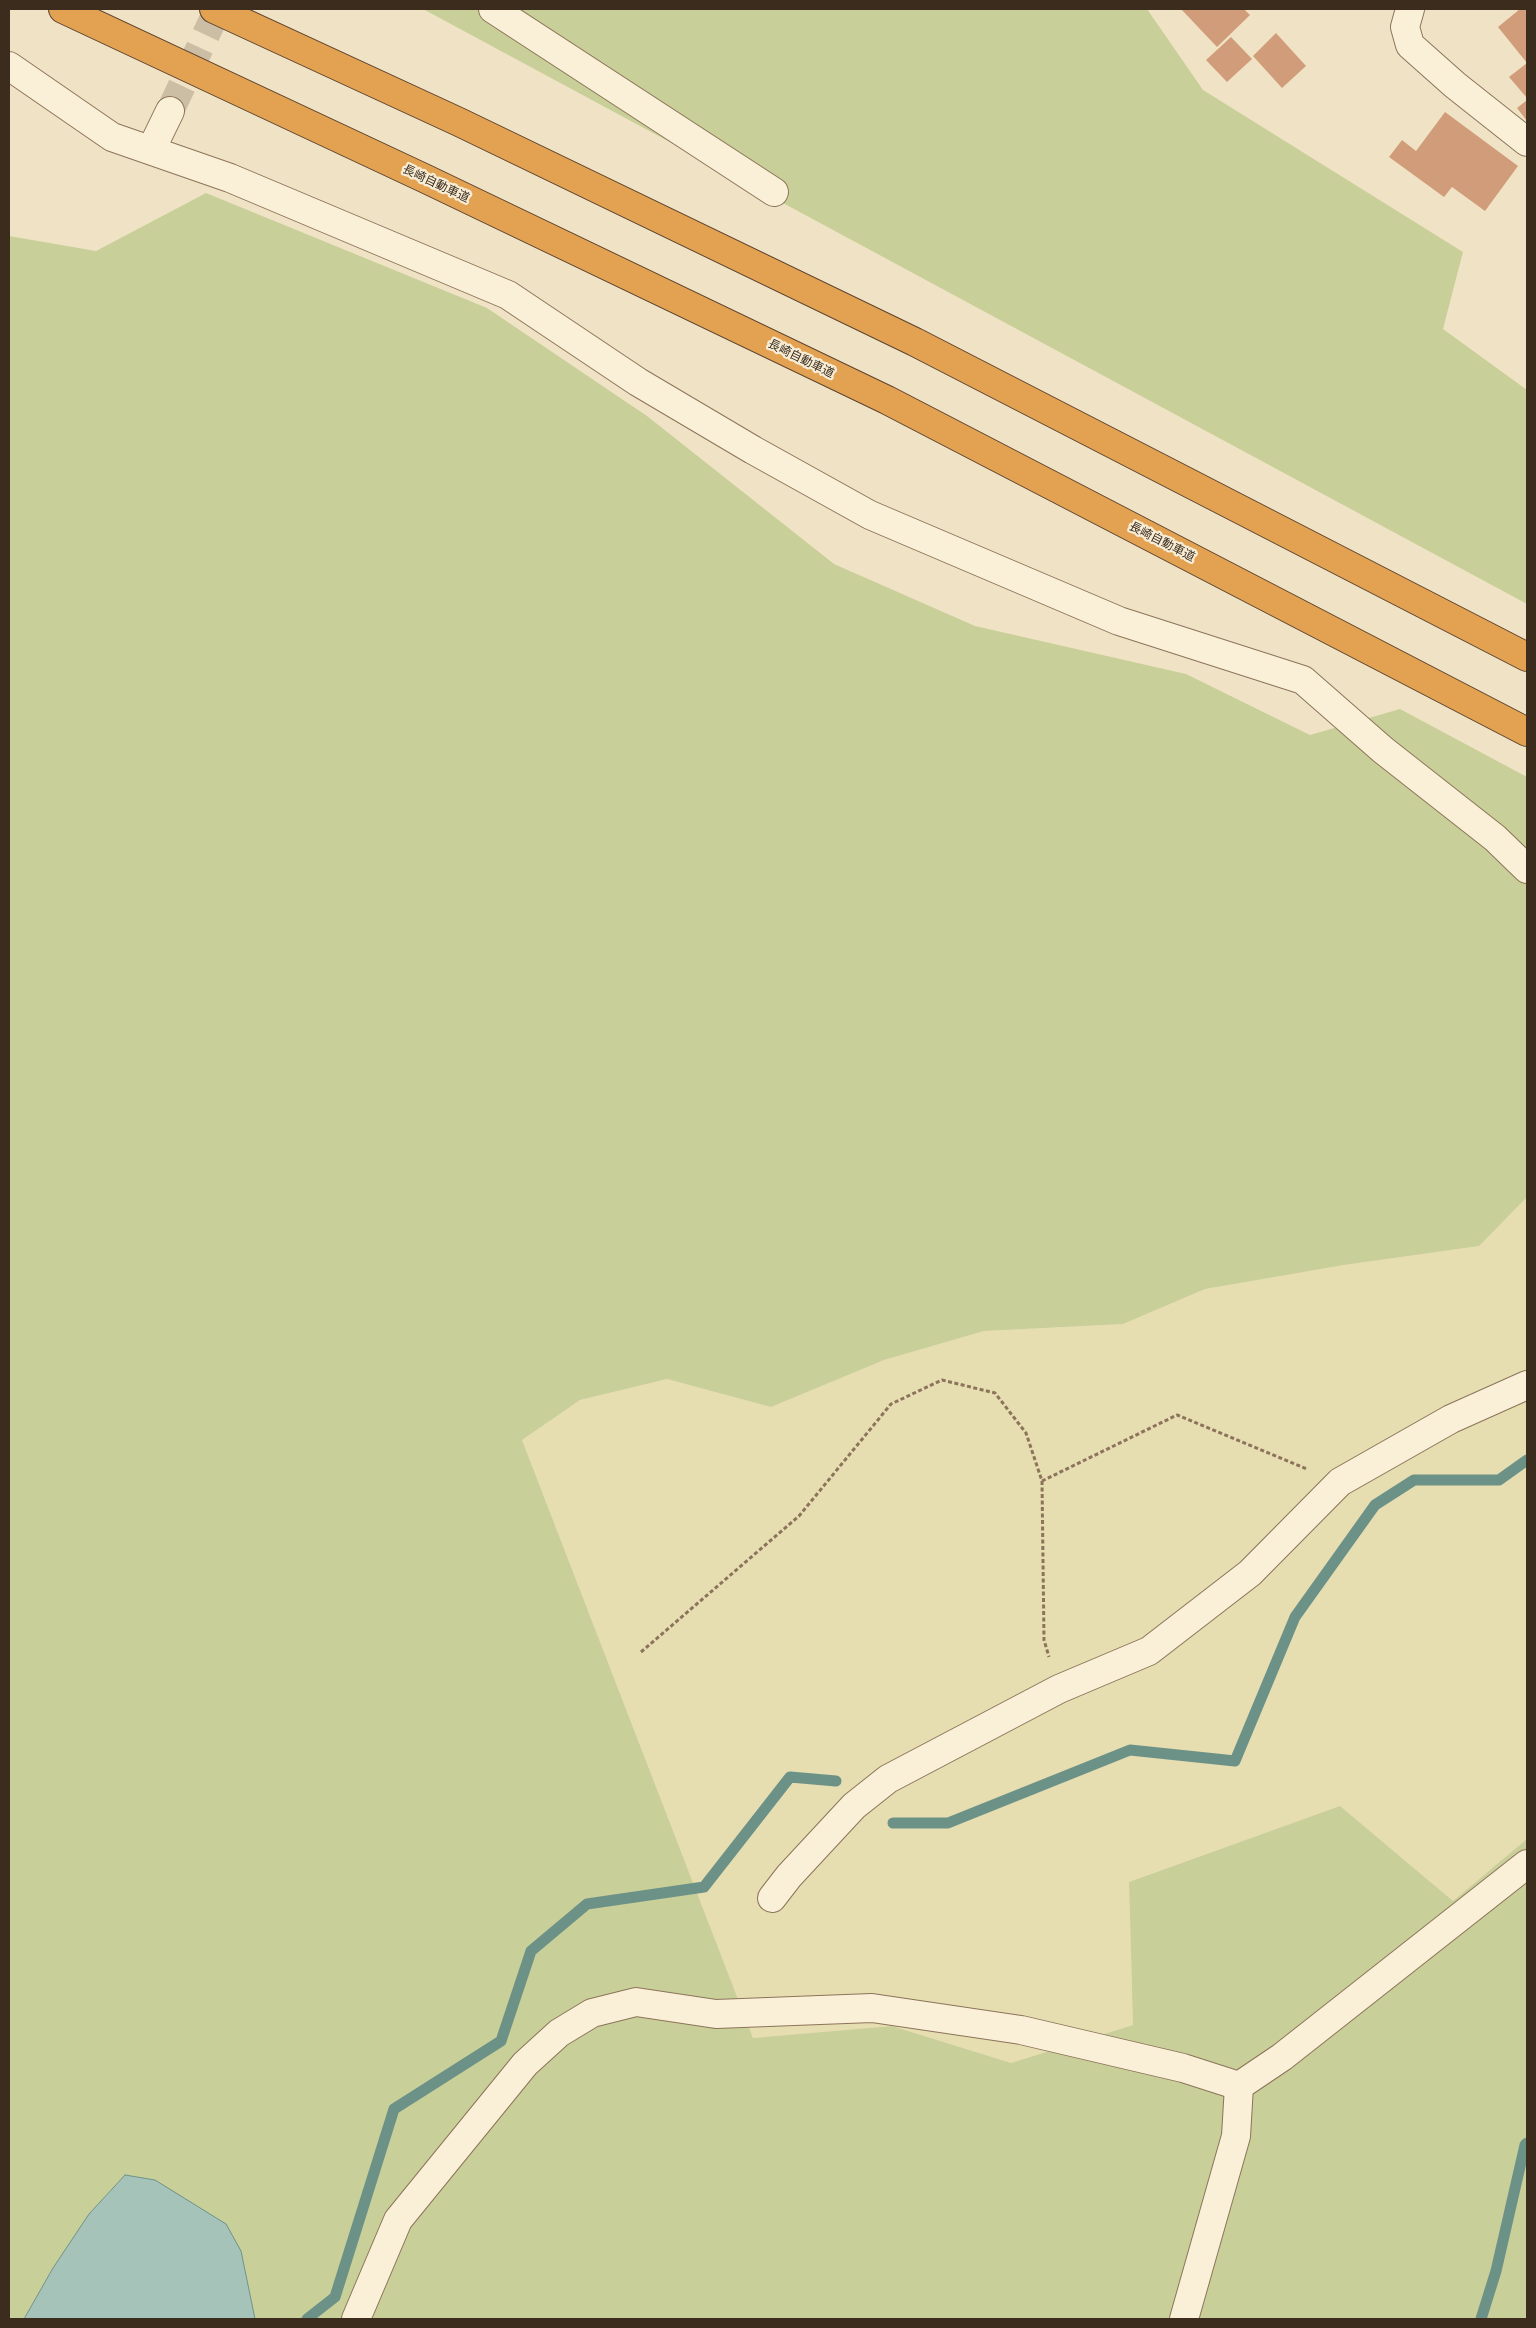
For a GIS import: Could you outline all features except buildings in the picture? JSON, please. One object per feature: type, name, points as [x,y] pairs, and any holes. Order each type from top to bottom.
[{"type":"highway","name":"長崎自動車道","points":[[63,9],[426,179],[887,400],[1527,732]]},
{"type":"highway","points":[[214,9],[468,127],[915,342],[1527,657]]},
{"type":"street","points":[[493,9],[774,192]]},
{"type":"street","points":[[1410,9],[1405,28],[1410,45],[1455,85],[1527,142]]},
{"type":"street","points":[[9,66],[112,137],[230,178],[508,295],[638,382],[753,450],[870,515],[1119,621],[1303,680],[1383,750],[1495,838],[1527,869]]},
{"type":"street","points":[[151,150],[170,111]]},
{"type":"street","points":[[772,1898],[789,1876],[854,1806],[888,1779],[1059,1689],[1150,1651],[1250,1573],[1340,1482],[1451,1419],[1527,1385]]},
{"type":"street","points":[[1239,2086],[1282,2057],[1527,1864]]},
{"type":"street","points":[[356,2319],[398,2220],[525,2064],[559,2033],[592,2013],[636,2002],[716,2014],[872,2008],[1021,2030],[1183,2068],[1239,2086]]},
{"type":"street","points":[[1184,2319],[1236,2136],[1239,2086]]},
{"type":"path","points":[[641,1652],[799,1516],[891,1404],[942,1380],[995,1393],[1026,1432],[1042,1481],[1044,1640],[1059,1689]]},
{"type":"path","points":[[1042,1481],[1177,1415],[1340,1482]]},
{"type":"shaded area","points":[[1527,1197],[1527,1839],[1453,1901],[1340,1806],[1129,1882],[1133,2025],[1011,2063],[892,2026],[753,2038],[522,1440],[580,1400],[667,1379],[771,1407],[884,1360],[984,1331],[1123,1324],[1205,1289],[1344,1265],[1478,1246]]},
{"type":"green space","points":[[423,9],[1147,9],[1203,90],[1463,252],[1443,329],[1527,390],[1527,604]]},
{"type":"green space","points":[[206,193],[487,308],[647,416],[834,564],[975,626],[1186,674],[1310,735],[1400,709],[1527,777],[1527,1197],[1479,1246],[1344,1265],[1205,1289],[1123,1324],[984,1331],[884,1360],[771,1407],[667,1379],[580,1400],[522,1440],[753,2038],[892,2026],[1011,2063],[1133,2025],[1129,1882],[1340,1806],[1453,1901],[1527,1839],[1527,2319],[255,2319],[241,2251],[182,2198],[155,2180],[125,2175],[89,2214],[53,2268],[24,2319],[9,2319],[9,236],[96,251]]},
{"type":"water","points":[[125,2175],[155,2180],[226,2224],[241,2251],[255,2319],[24,2319],[53,2268],[89,2214]]},
{"type":"waterway","points":[[893,1823],[948,1823],[1130,1750],[1235,1761],[1295,1617],[1375,1505],[1414,1480],[1499,1480],[1527,1460]]},
{"type":"waterway","points":[[307,2319],[335,2297],[394,2109],[501,2041],[531,1951],[587,1904],[704,1887],[790,1777],[836,1781]]},
{"type":"waterway","points":[[1481,2319],[1496,2271],[1527,2143]]},
{"type":"tunnel","points":[[170,111],[218,9]]}]
